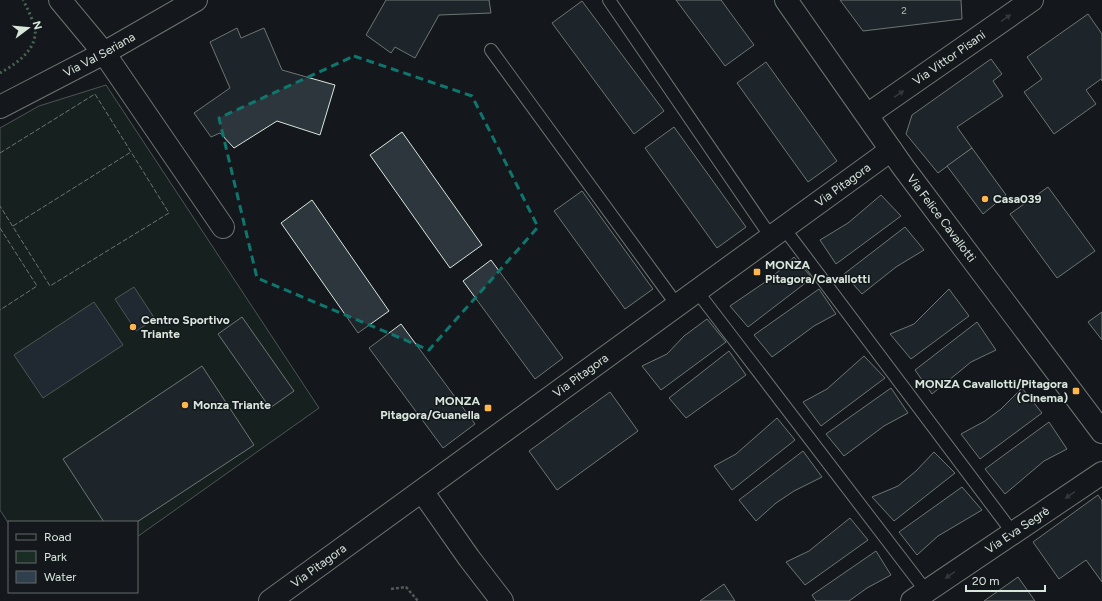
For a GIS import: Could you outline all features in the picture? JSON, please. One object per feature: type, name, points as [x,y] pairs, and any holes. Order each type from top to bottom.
[{"type":"street","points":[[60,0],[104,53],[223,227]]},
{"type":"street","name":"Via Val Seriana","points":[[0,107],[104,53],[196,0]]},
{"type":"street","name":"Via Felice Cavallotti","points":[[786,0],[891,150],[1102,432]]},
{"type":"street","name":"Via Vittor Pisani","points":[[867,115],[1032,0]]},
{"type":"street","name":"Via Pitagora","points":[[270,601],[696,290],[891,150]]},
{"type":"street","name":"Via Eva Segrè","points":[[919,596],[1102,473]]},
{"type":"street","points":[[422,491],[469,558],[502,601]]},
{"type":"lane","points":[[609,0],[777,232],[1013,533]]},
{"type":"lane","points":[[491,50],[676,305]]},
{"type":"lane","points":[[696,290],[919,596]]},
{"type":"path","points":[[391,589],[406,588],[418,601]]},
{"type":"highlighted area","points":[[354,56],[472,96],[538,227],[429,350],[257,278],[219,118]]},
{"type":"green space","name":"Centro Sportivo Triante","points":[[106,85],[319,408],[138,536],[138,521],[8,521],[8,522],[0,510],[0,128],[39,106]]},
{"type":"water","points":[[134,287],[155,319],[136,331],[115,299]]},
{"type":"water","points":[[94,302],[123,345],[43,398],[14,355]]},
{"type":"building","points":[[386,0],[489,0],[491,13],[439,15],[415,58],[395,47],[391,53],[366,35]]},
{"type":"building","points":[[676,0],[721,0],[754,45],[725,66]]},
{"type":"building","points":[[840,0],[961,0],[962,19],[863,31]]},
{"type":"building","points":[[582,1],[664,111],[634,134],[552,23]]},
{"type":"building","points":[[1088,14],[1102,34],[1102,81],[1101,79],[1086,90],[1096,104],[1054,134],[1024,92],[1042,79],[1027,57]]},
{"type":"building","points":[[237,28],[241,38],[264,28],[282,70],[335,85],[320,135],[277,121],[234,148],[220,133],[211,137],[194,113],[230,88],[210,42]]},
{"type":"building","points":[[991,59],[1002,74],[993,81],[1003,96],[957,127],[972,148],[938,173],[906,134],[912,115]]},
{"type":"building","points":[[766,62],[837,161],[808,182],[737,83]]},
{"type":"building","points":[[674,127],[746,227],[717,248],[645,148]]},
{"type":"building","points":[[402,132],[482,245],[450,268],[370,155]]},
{"type":"building","points":[[972,148],[1006,195],[983,214],[947,166]]},
{"type":"building","points":[[1048,187],[1095,251],[1057,278],[1010,214]]},
{"type":"building","points":[[582,191],[653,289],[625,309],[554,211]]},
{"type":"building","points":[[881,195],[901,216],[836,264],[820,240],[848,223]]},
{"type":"building","points":[[312,200],[389,311],[358,333],[281,223]]},
{"type":"building","points":[[905,227],[924,250],[896,267],[862,294],[844,274]]},
{"type":"building","points":[[794,257],[812,278],[748,327],[730,306],[771,278]]},
{"type":"building","points":[[491,260],[563,358],[535,379],[463,281]]},
{"type":"building","points":[[819,289],[836,314],[814,326],[772,357],[754,335]]},
{"type":"building","points":[[949,289],[969,316],[911,359],[890,334],[914,324]]},
{"type":"building","points":[[1102,312],[1102,340],[1088,322]]},
{"type":"building","points":[[242,317],[294,391],[270,408],[218,334]]},
{"type":"building","points":[[707,319],[726,342],[661,390],[642,366],[667,354],[684,336]]},
{"type":"building","points":[[977,322],[996,350],[971,362],[932,394],[915,370]]},
{"type":"building","points":[[401,324],[475,424],[443,448],[369,348]]},
{"type":"building","points":[[729,351],[746,375],[686,418],[669,398]]},
{"type":"building","points":[[864,356],[885,378],[821,426],[803,402],[827,389]]},
{"type":"building","name":"Monza Triante","points":[[202,366],[254,445],[138,521],[103,521],[63,459]]},
{"type":"building","points":[[891,388],[908,413],[884,426],[844,456],[826,434]]},
{"type":"building","points":[[1022,388],[1042,413],[980,459],[961,434],[985,421],[1001,409]]},
{"type":"building","points":[[610,392],[638,431],[557,490],[529,451]]},
{"type":"building","points":[[777,418],[795,440],[732,490],[714,466],[736,454]]},
{"type":"building","points":[[1049,422],[1067,449],[1044,461],[1005,494],[985,469]]},
{"type":"building","points":[[803,451],[822,477],[794,491],[776,503],[756,521],[739,500]]},
{"type":"building","points":[[934,452],[955,473],[894,521],[872,497],[898,486],[916,471]]},
{"type":"building","points":[[962,487],[982,510],[938,536],[917,555],[899,532]]},
{"type":"building","points":[[1098,495],[1102,501],[1102,582],[1086,560],[1059,579],[1033,542]]},
{"type":"building","points":[[850,518],[868,540],[805,585],[786,562],[809,551]]},
{"type":"building","points":[[876,551],[891,575],[867,588],[849,601],[816,601],[812,595]]},
{"type":"building","points":[[1018,577],[1035,601],[984,601]]},
{"type":"building","points":[[724,584],[735,601],[700,601]]},
{"type":"hedge","points":[[0,73],[27,53],[31,47],[35,35],[35,28],[23,0]]},
{"type":"fence","points":[[0,153],[95,94],[169,213],[50,286],[0,206]]},
{"type":"fence","points":[[13,226],[131,152]]},
{"type":"fence","points":[[0,228],[37,286],[0,310]]},
{"type":"place","name":"Casa039","points":[[985,199]]},
{"type":"place","name":"MONZA Pitagora/Cavallotti","points":[[757,272]]},
{"type":"place","name":"Centro Sportivo Triante","points":[[133,327]]},
{"type":"place","name":"MONZA Cavallotti/Pitagora (Cinema)","points":[[1076,391]]},
{"type":"place","name":"Monza Triante","points":[[185,405]]},
{"type":"place","name":"MONZA Pitagora/Guanella","points":[[488,408]]}]
